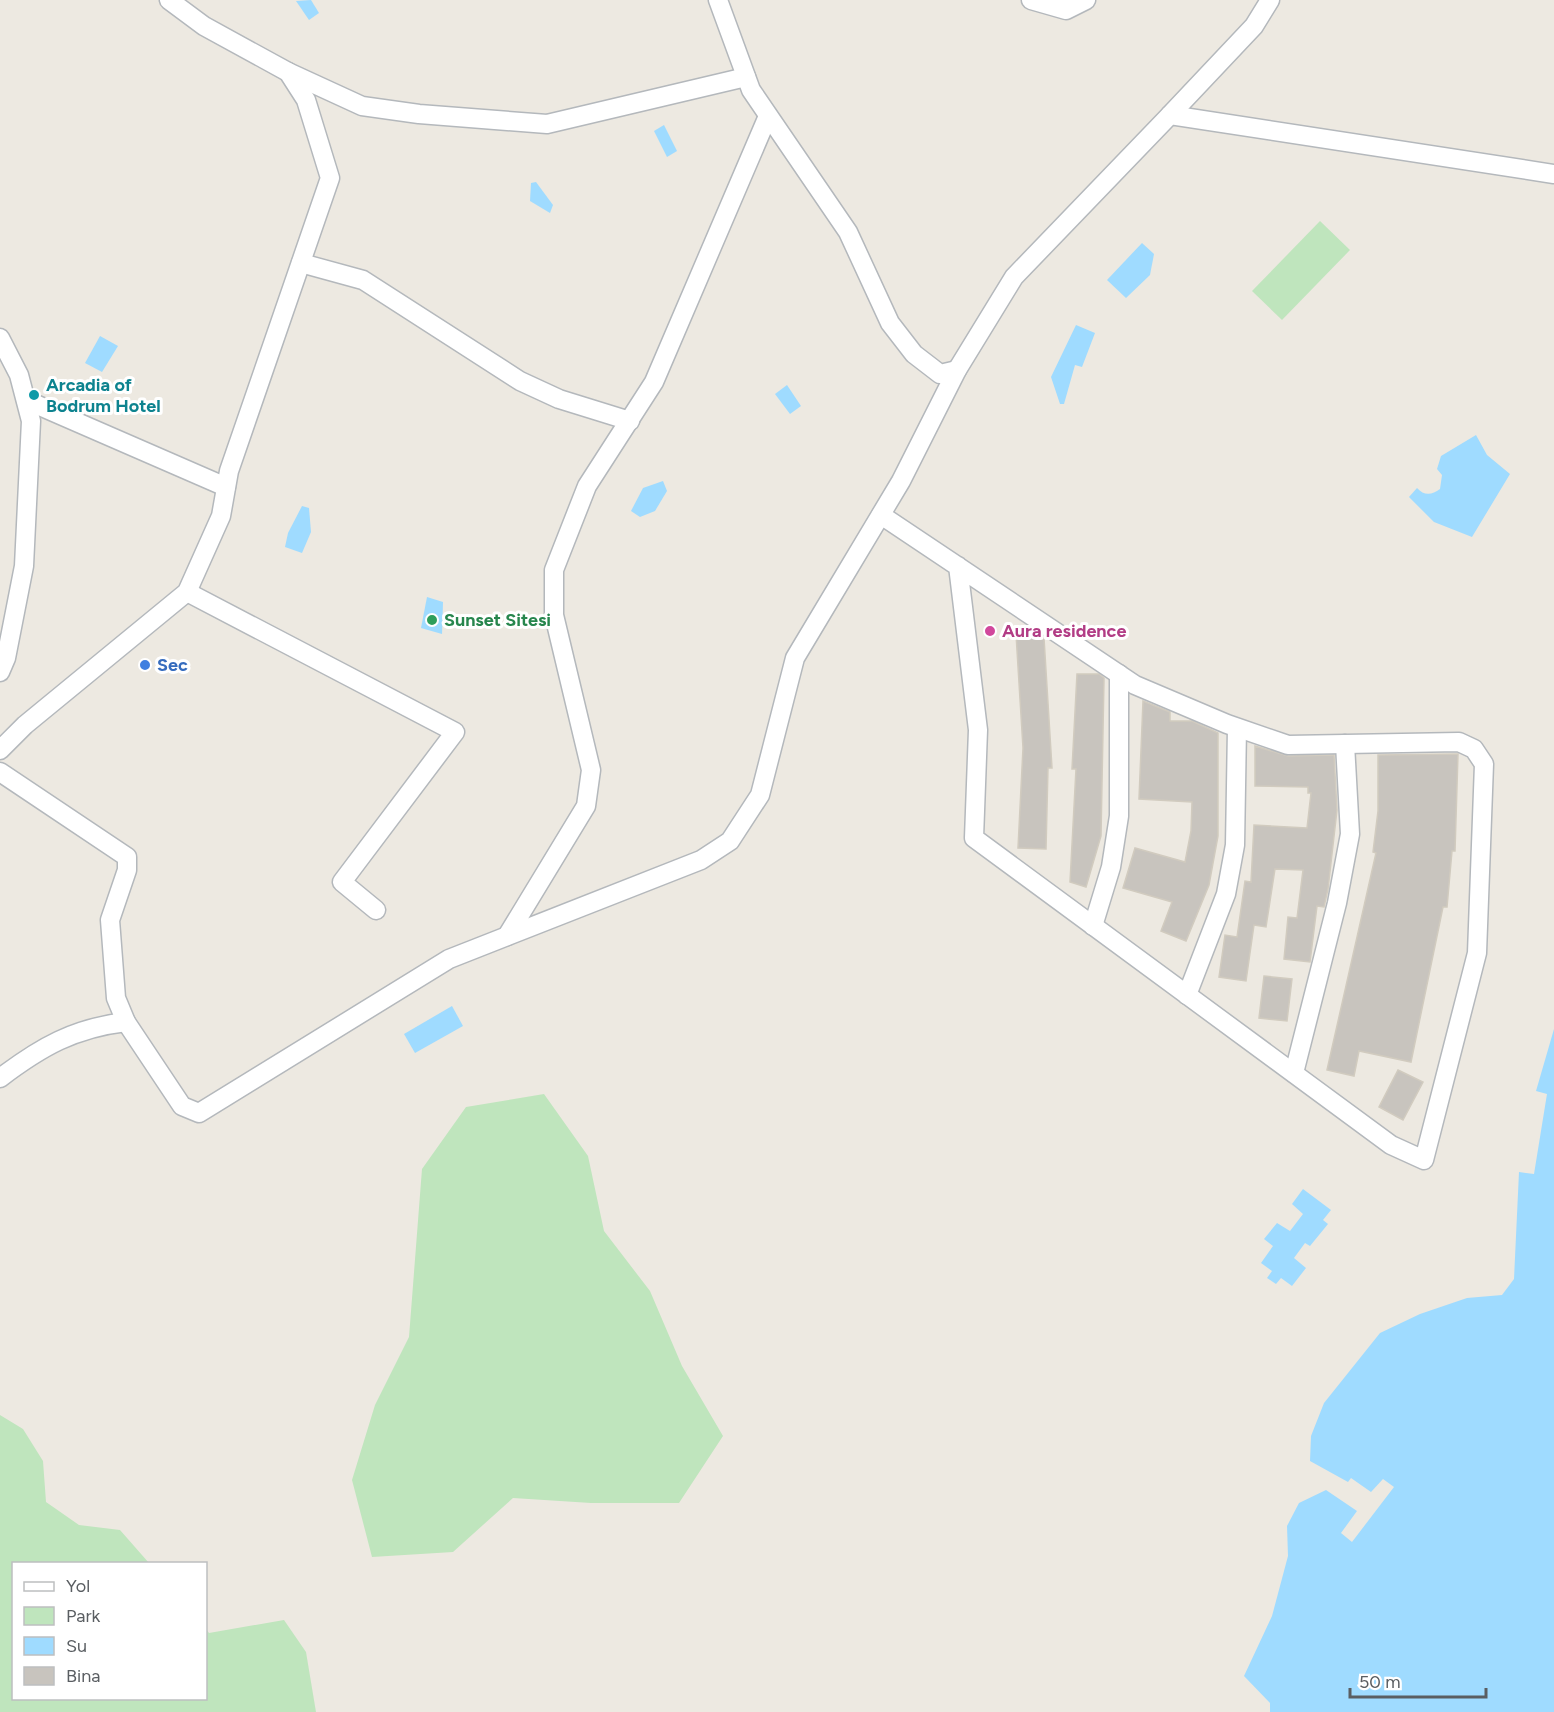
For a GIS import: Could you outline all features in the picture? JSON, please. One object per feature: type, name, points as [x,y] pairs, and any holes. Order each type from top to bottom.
[{"type":"street","points":[[169,0],[204,26],[288,72],[362,106],[419,114],[547,124],[746,76]]},
{"type":"street","points":[[718,0],[751,90],[848,232],[890,322],[914,354],[940,374],[957,370]]},
{"type":"street","points":[[1031,0],[1066,10],[1086,0]]},
{"type":"street","points":[[0,772],[127,857],[127,870],[111,920],[116,998],[126,1022],[182,1106],[199,1113],[449,958],[701,860],[730,841],[760,795],[795,658],[901,481],[957,370],[1014,277],[1254,26],[1270,0]]},
{"type":"street","points":[[0,750],[44,709],[187,592],[221,516],[229,471],[330,178],[306,100],[288,72]]},
{"type":"street","points":[[1170,115],[1554,174]]},
{"type":"street","points":[[507,936],[585,806],[591,770],[554,615],[554,570],[587,486],[654,382],[768,116]]},
{"type":"street","points":[[301,263],[363,280],[520,381],[559,399],[630,421]]},
{"type":"street","points":[[0,338],[19,375],[31,421],[24,567],[6,658],[0,672]]},
{"type":"street","points":[[26,400],[226,487]]},
{"type":"street","points":[[881,515],[1136,685],[1238,728],[1288,745],[1460,741],[1474,749],[1484,765],[1477,953],[1424,1160],[1391,1145],[974,838],[978,730],[958,567]]},
{"type":"street","points":[[187,592],[455,732],[342,882],[376,910]]},
{"type":"street","points":[[1093,926],[1111,867],[1119,816],[1119,674]]},
{"type":"street","points":[[1187,995],[1226,894],[1235,845],[1238,728]]},
{"type":"street","points":[[1294,1073],[1337,903],[1350,834],[1345,744]]},
{"type":"street","points":[[0,1078],[45,1047],[94,1026],[126,1022]]},
{"type":"green space","points":[[1320,221],[1350,250],[1282,320],[1252,291]]},
{"type":"green space","points":[[544,1094],[588,1156],[604,1231],[650,1291],[682,1366],[723,1436],[679,1503],[591,1503],[513,1498],[453,1552],[372,1557],[352,1480],[375,1405],[409,1337],[422,1169],[466,1107]]},
{"type":"green space","points":[[0,1415],[23,1429],[43,1461],[46,1502],[79,1525],[120,1530],[148,1562],[12,1562],[12,1700],[207,1700],[207,1630],[209,1633],[284,1620],[306,1652],[316,1712],[0,1712]]},
{"type":"water","points":[[311,0],[319,13],[309,20],[296,1]]},
{"type":"water","points":[[664,125],[677,151],[667,157],[654,131]]},
{"type":"water","points":[[536,182],[553,205],[550,213],[530,201],[531,183]]},
{"type":"water","points":[[1142,243],[1154,254],[1150,275],[1126,298],[1107,280]]},
{"type":"water","points":[[1076,325],[1095,333],[1082,367],[1075,365],[1064,404],[1060,404],[1051,377]]},
{"type":"water","points":[[100,336],[118,346],[102,372],[85,363]]},
{"type":"water","points":[[787,385],[801,406],[790,414],[775,394]]},
{"type":"water","points":[[1476,435],[1487,455],[1510,474],[1472,537],[1434,522],[1409,497],[1417,488],[1428,494],[1440,489],[1442,475],[1437,469],[1441,456]]},
{"type":"water","points":[[663,481],[667,491],[655,511],[640,517],[631,511],[643,488]]},
{"type":"water","points":[[302,506],[309,508],[311,532],[302,553],[285,547],[288,533]]},
{"type":"water","name":"Sunset Sitesi","points":[[427,597],[443,602],[442,634],[421,628]]},
{"type":"water","points":[[452,1006],[463,1026],[415,1053],[404,1034]]},
{"type":"water","points":[[1554,1029],[1554,1712],[1270,1712],[1270,1703],[1244,1676],[1272,1616],[1288,1556],[1287,1526],[1299,1503],[1326,1490],[1357,1511],[1341,1533],[1352,1542],[1394,1487],[1383,1479],[1371,1492],[1351,1478],[1348,1482],[1310,1461],[1311,1436],[1324,1403],[1380,1333],[1420,1314],[1467,1298],[1502,1295],[1514,1279],[1519,1172],[1534,1174],[1547,1094],[1536,1091]]},
{"type":"water","points":[[1303,1189],[1331,1210],[1323,1220],[1328,1224],[1310,1246],[1305,1243],[1294,1258],[1306,1268],[1292,1286],[1281,1278],[1276,1284],[1267,1278],[1272,1271],[1261,1263],[1273,1246],[1264,1239],[1277,1223],[1290,1231],[1303,1214],[1292,1204]]},
{"type":"building","points":[[1038,633],[1044,638],[1052,768],[1048,768],[1046,849],[1018,848],[1023,748],[1016,634]]},
{"type":"building","points":[[1077,674],[1099,674],[1104,678],[1101,836],[1086,887],[1070,882],[1076,769],[1072,769]]},
{"type":"building","points":[[1143,701],[1170,712],[1170,721],[1192,721],[1218,733],[1218,836],[1209,885],[1186,941],[1161,931],[1172,902],[1123,888],[1135,848],[1185,862],[1191,831],[1192,802],[1139,799]]},
{"type":"building","points":[[1255,746],[1288,756],[1334,755],[1337,810],[1328,889],[1324,907],[1317,906],[1310,962],[1284,959],[1288,917],[1297,918],[1303,870],[1275,869],[1266,927],[1254,925],[1246,981],[1219,977],[1225,935],[1237,937],[1245,881],[1251,882],[1254,825],[1307,828],[1311,793],[1308,793],[1308,787],[1255,786]]},
{"type":"building","points":[[1458,754],[1455,851],[1452,851],[1447,907],[1443,907],[1411,1062],[1359,1051],[1354,1076],[1327,1070],[1376,853],[1373,852],[1378,811],[1378,755]]},
{"type":"building","points":[[1264,976],[1292,979],[1287,1021],[1259,1018]]},
{"type":"building","points":[[1398,1070],[1423,1082],[1403,1120],[1379,1107]]},
{"type":"place","name":"Arcadia of Bodrum Hotel","points":[[34,395]]},
{"type":"place","name":"Sunset Sitesi","points":[[432,620]]},
{"type":"place","name":"Aura residence","points":[[990,631]]},
{"type":"place","name":"Sec","points":[[145,665]]}]
